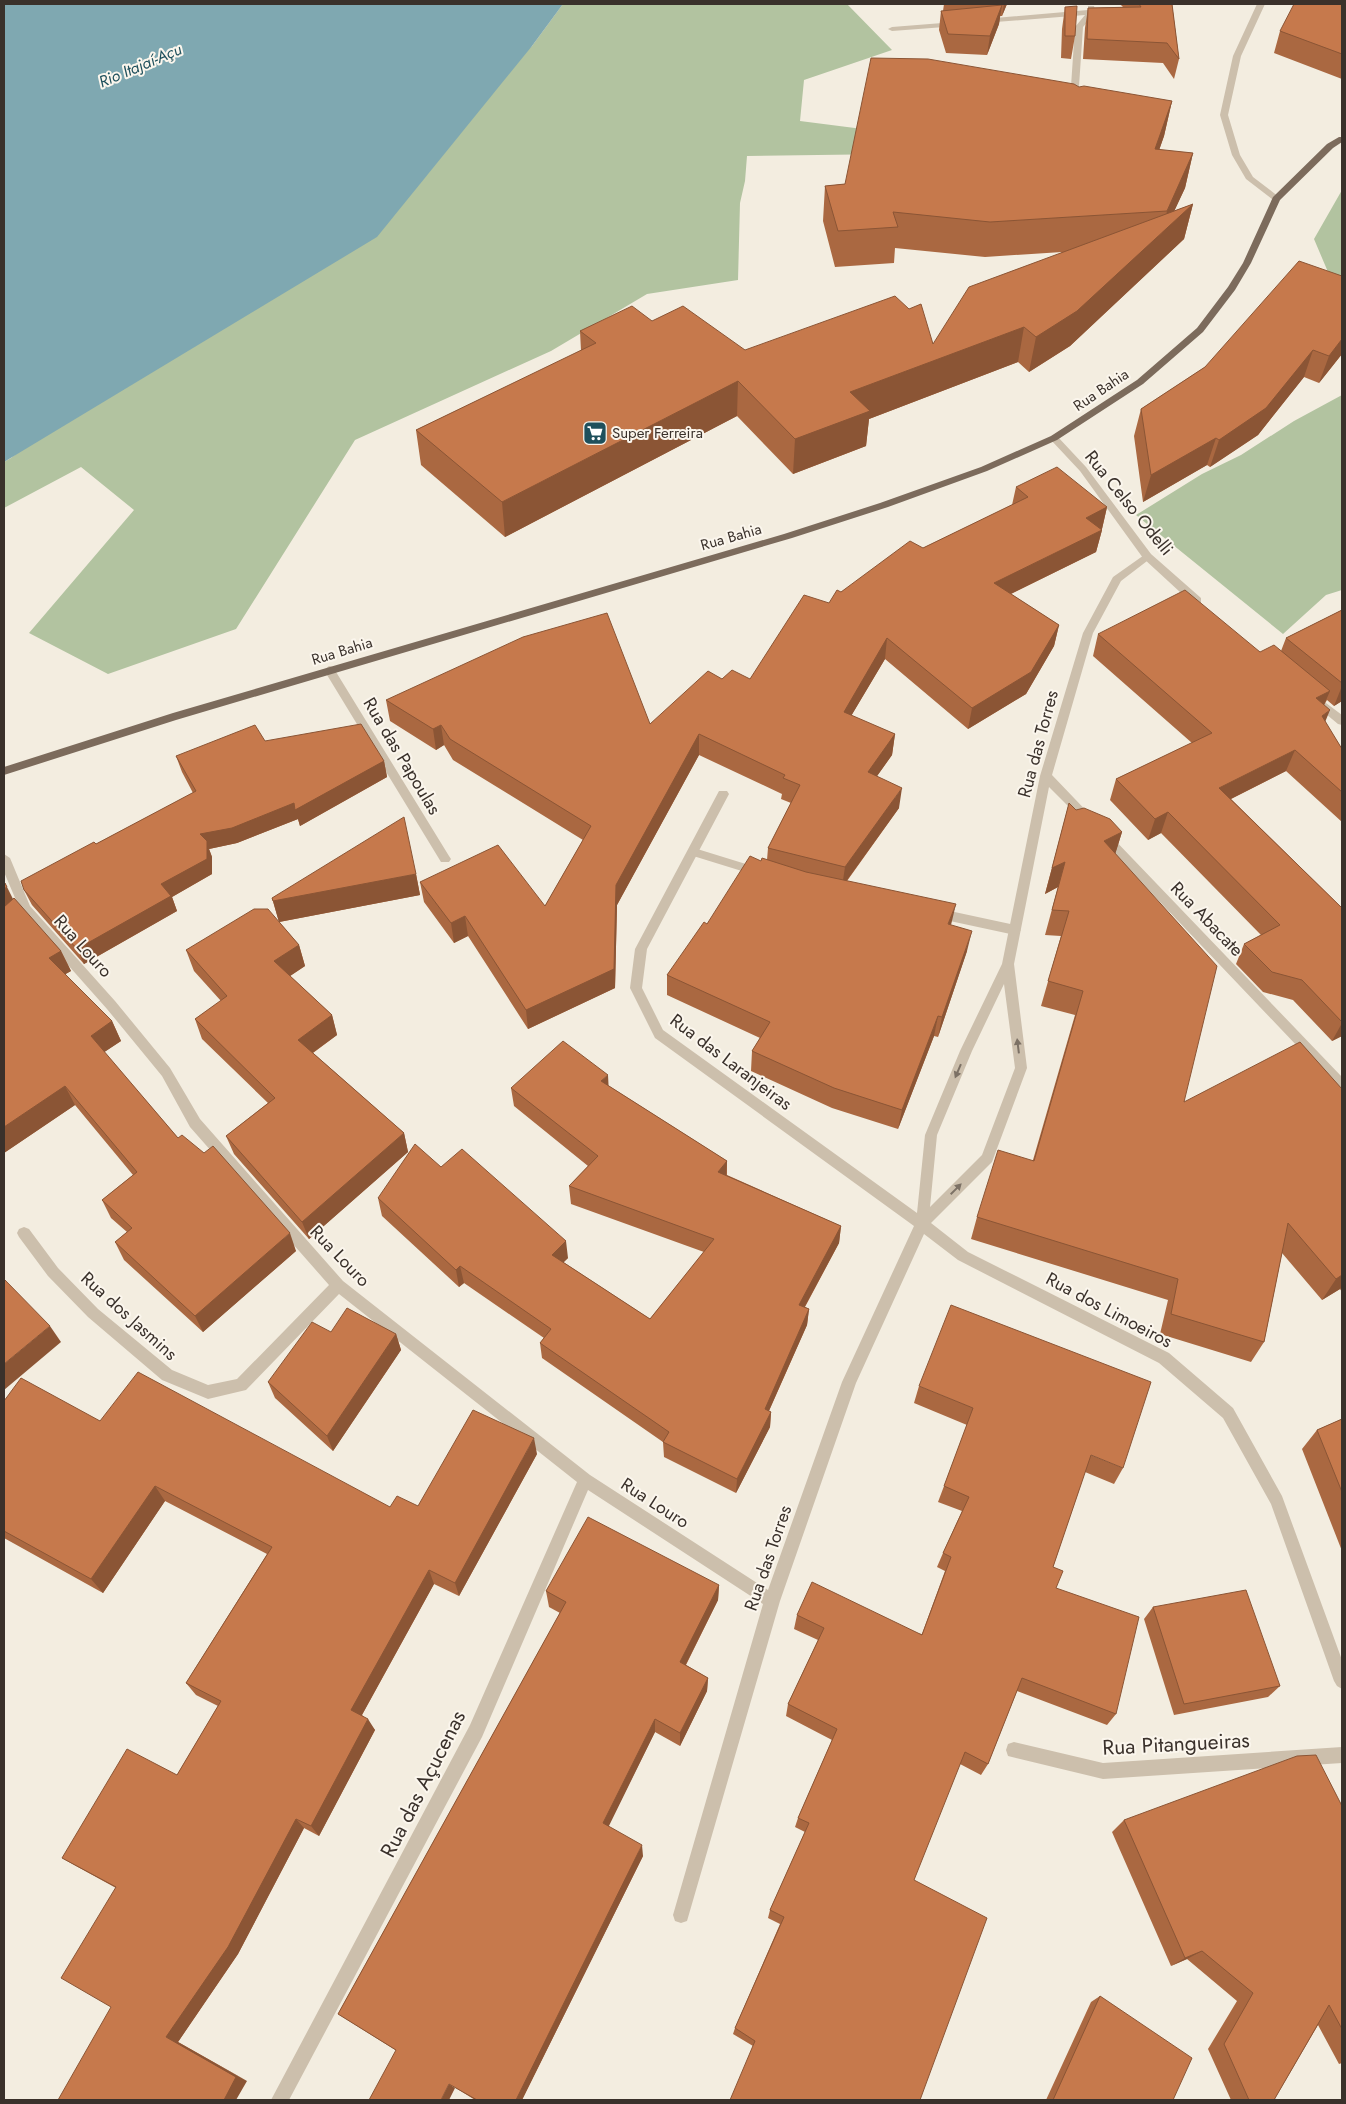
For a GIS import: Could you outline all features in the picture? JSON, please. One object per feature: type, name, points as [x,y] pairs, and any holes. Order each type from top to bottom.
[{"type":"main road","name":"Rua Bahia","points":[[4,771],[329,670],[755,546],[884,505],[984,469],[1054,438],[1140,382],[1200,330],[1232,288],[1247,263],[1276,198],[1330,146],[1342,139]]},
{"type":"street","points":[[1089,4],[1092,12]]},
{"type":"street","points":[[1261,4],[1236,56],[1224,115],[1236,155],[1250,179],[1276,198]]},
{"type":"street","points":[[978,22],[1092,12]]},
{"type":"street","points":[[1073,109],[1079,27],[1092,12]]},
{"type":"street","points":[[892,29],[968,23]]},
{"type":"street","points":[[1065,90],[1074,90]]},
{"type":"street","name":"Rua Celso Odelli","points":[[1054,438],[1083,469],[1147,556],[1204,608]]},
{"type":"street","name":"Rua das Torres","points":[[681,1915],[772,1601],[849,1382],[922,1224],[931,1135],[966,1051],[1008,964],[1046,776],[1088,633],[1117,578],[1147,556]]},
{"type":"street","name":"Rua das Papoulas","points":[[329,670],[445,859]]},
{"type":"street","points":[[1312,696],[1342,721]]},
{"type":"street","name":"Rua Abacate","points":[[1046,776],[1342,1085]]},
{"type":"street","name":"Rua das Laranjeiras","points":[[723,794],[641,949],[636,988],[659,1034],[922,1224]]},
{"type":"street","points":[[694,852],[768,874]]},
{"type":"street","name":"Rua Louro","points":[[4,858],[21,912],[111,1005],[166,1072],[195,1123],[338,1285],[586,1480],[772,1601]]},
{"type":"street","points":[[919,910],[1015,930]]},
{"type":"street","name":"Rua das Torres","points":[[922,1224],[987,1158],[1021,1068],[1008,964]]},
{"type":"street","name":"Rua dos Limoeiros","points":[[922,1224],[963,1256],[1164,1358],[1228,1413],[1277,1501],[1342,1681]]},
{"type":"street","name":"Rua dos Jasmins","points":[[24,1233],[54,1272],[93,1314],[167,1376],[208,1392],[240,1385],[338,1285]]},
{"type":"street","name":"Rua das Açucenas","points":[[280,2100],[476,1731],[586,1480]]},
{"type":"street","name":"Rua Pitangueiras","points":[[1014,1750],[1103,1771],[1342,1755]]},
{"type":"green space","points":[[563,4],[847,4],[892,50],[804,80],[800,121],[894,133],[892,154],[747,156],[745,181],[740,203],[738,280],[647,294],[551,351],[355,440],[236,629],[108,674],[29,633],[134,510],[81,467],[4,508],[4,462],[532,46]]},
{"type":"green space","points":[[1342,190],[1342,284],[1328,272],[1314,239]]},
{"type":"green space","points":[[1342,395],[1342,590],[1326,595],[1283,634],[1136,515],[1202,474],[1241,455],[1294,421]]},
{"type":"water","name":"Rio Itajaí-Açu","points":[[4,4],[563,4],[532,46],[377,237],[4,462]]},
{"type":"building","points":[[1139,4],[1172,4],[1179,59],[1167,43],[1087,39],[1088,8],[1141,7]]},
{"type":"building","points":[[1294,4],[1342,4],[1342,54],[1280,31]]},
{"type":"building","points":[[1002,5],[990,36],[948,34],[941,11]]},
{"type":"building","points":[[1077,6],[1075,36],[1065,36],[1065,7]]},
{"type":"building","points":[[871,58],[928,59],[1074,84],[1079,87],[1084,86],[1172,101],[1155,149],[1193,153],[1167,211],[990,222],[893,212],[898,227],[838,231],[825,186],[845,184]]},
{"type":"building","points":[[1193,204],[1077,311],[1036,337],[1024,327],[850,392],[870,411],[795,439],[738,381],[502,502],[416,430],[596,343],[580,331],[632,306],[652,321],[683,306],[745,350],[895,296],[909,309],[921,304],[933,344],[969,287]]},
{"type":"building","points":[[1299,261],[1342,276],[1342,339],[1329,356],[1313,350],[1266,408],[1219,440],[1216,438],[1151,475],[1141,409],[1205,367]]},
{"type":"building","points":[[1057,467],[1107,507],[1086,518],[1102,530],[994,583],[1059,625],[1031,672],[972,708],[887,638],[844,712],[895,734],[868,772],[902,788],[845,867],[768,848],[800,785],[783,778],[785,775],[699,734],[616,885],[614,969],[526,1010],[465,916],[451,923],[420,882],[498,845],[545,906],[591,826],[450,739],[441,725],[433,729],[386,700],[523,637],[607,613],[650,724],[708,671],[722,679],[732,670],[750,679],[804,595],[829,603],[837,590],[841,592],[910,541],[923,548],[1028,497],[1016,487]]},
{"type":"building","points":[[1185,590],[1260,652],[1274,645],[1330,691],[1316,698],[1330,710],[1322,716],[1342,749],[1342,792],[1295,750],[1219,788],[1342,908],[1342,1022],[1302,980],[1272,972],[1244,944],[1280,925],[1168,812],[1155,819],[1116,779],[1212,733],[1098,634]]},
{"type":"building","points":[[1342,610],[1342,683],[1286,638]]},
{"type":"building","points":[[361,724],[384,761],[295,810],[294,803],[232,828],[200,834],[207,841],[207,859],[161,884],[171,896],[77,949],[24,890],[21,881],[196,791],[176,756],[255,725],[265,741]]},
{"type":"building","points":[[1069,803],[1076,810],[1084,808],[1110,819],[1122,832],[1104,841],[1217,966],[1184,1102],[1300,1042],[1342,1089],[1342,1275],[1336,1279],[1288,1223],[1264,1342],[1171,1314],[1178,1279],[977,1217],[998,1150],[1034,1161],[1083,991],[1048,981],[1069,911],[1052,910],[1065,862],[1052,868]]},
{"type":"building","points":[[404,817],[416,874],[273,901],[272,898]]},
{"type":"building","points":[[750,856],[761,861],[762,858],[806,872],[956,904],[948,924],[972,931],[942,1017],[938,1016],[902,1110],[834,1088],[752,1051],[770,1022],[667,975],[704,922],[707,924]]},
{"type":"building","points":[[14,898],[61,951],[49,958],[112,1021],[91,1036],[178,1138],[182,1135],[204,1153],[213,1146],[290,1233],[195,1316],[115,1242],[132,1228],[102,1200],[137,1172],[65,1086],[4,1127],[4,907]]},
{"type":"building","points":[[254,909],[268,909],[299,945],[274,961],[332,1015],[298,1040],[404,1133],[302,1222],[226,1136],[275,1098],[195,1019],[227,996],[186,950]]},
{"type":"building","points":[[563,1041],[608,1075],[601,1081],[727,1161],[718,1172],[841,1226],[799,1305],[809,1309],[765,1409],[771,1412],[737,1479],[663,1442],[669,1432],[540,1343],[551,1329],[460,1266],[456,1270],[378,1198],[415,1144],[441,1167],[462,1149],[566,1241],[552,1255],[650,1319],[714,1239],[569,1186],[598,1156],[511,1088]]},
{"type":"building","points":[[4,1279],[50,1326],[4,1364]]},
{"type":"building","points":[[951,1305],[1151,1382],[1123,1468],[1091,1455],[1053,1567],[1063,1571],[1056,1588],[1139,1617],[1116,1714],[1022,1678],[988,1764],[965,1752],[914,1880],[987,1918],[920,2100],[730,2100],[755,2041],[735,2028],[784,1917],[770,1910],[809,1823],[798,1818],[837,1729],[788,1704],[824,1628],[797,1615],[812,1582],[922,1635],[951,1557],[943,1553],[969,1497],[944,1486],[973,1408],[919,1386]]},
{"type":"building","points":[[347,1308],[396,1334],[327,1436],[268,1382],[312,1322],[331,1332]]},
{"type":"building","points":[[138,1372],[390,1507],[397,1496],[418,1506],[473,1410],[534,1438],[455,1583],[429,1570],[351,1710],[368,1719],[311,1826],[296,1819],[228,1947],[166,2037],[236,2077],[224,2100],[58,2100],[111,2007],[61,1978],[116,1887],[62,1858],[127,1749],[177,1775],[221,1701],[186,1683],[272,1547],[155,1486],[91,1579],[4,1531],[4,1401],[21,1378],[100,1421]]},
{"type":"building","points":[[1342,1419],[1342,1492],[1317,1430]]},
{"type":"building","points":[[588,1517],[719,1585],[680,1662],[708,1678],[680,1733],[655,1719],[603,1823],[642,1845],[516,2100],[477,2100],[449,2084],[441,2100],[369,2100],[396,2050],[338,2014],[566,1602],[546,1591]]},
{"type":"building","points":[[1246,1590],[1280,1686],[1184,1704],[1153,1607]]},
{"type":"building","points":[[1316,1755],[1342,1806],[1342,2029],[1329,2005],[1274,2100],[1249,2100],[1224,2044],[1253,1993],[1202,1951],[1185,1958],[1124,1820],[1297,1756]]},
{"type":"building","points":[[1100,1996],[1192,2058],[1173,2100],[1053,2100]]},
{"type":"place","name":"Super Ferreira","points":[[595,433]]}]
